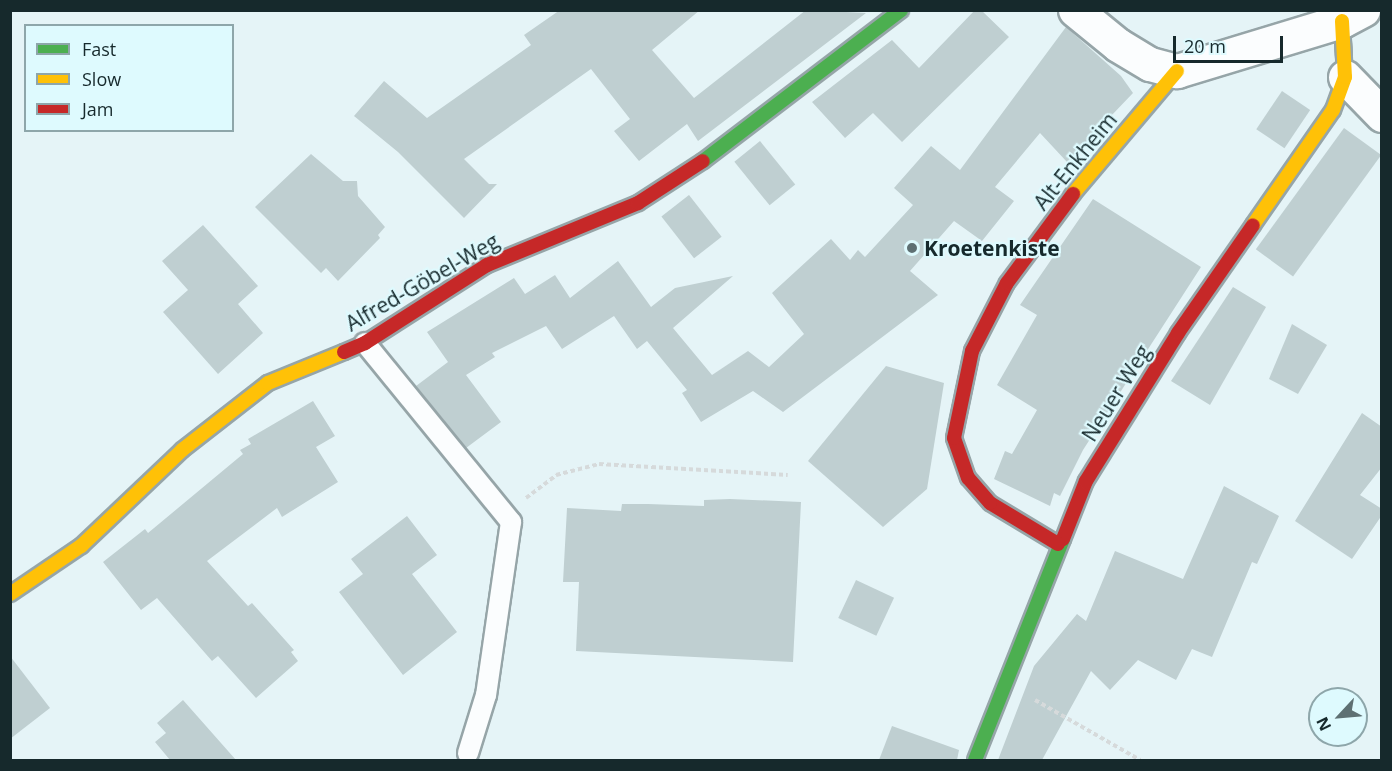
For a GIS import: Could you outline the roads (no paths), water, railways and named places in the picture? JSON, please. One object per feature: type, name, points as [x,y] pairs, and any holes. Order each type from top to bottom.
[{"type":"street","name":"Alfred-Göbel-Weg","points":[[10,594],[81,546],[182,450],[268,382],[365,343],[487,265],[638,203],[674,183],[901,10]]},
{"type":"street","points":[[1075,10],[1118,45],[1150,64],[1177,71],[1353,16],[1345,77],[1382,115]]},
{"type":"street","name":"Alt-Enkheim","points":[[1058,544],[990,502],[968,478],[954,438],[961,392],[972,351],[1007,283],[1091,170],[1177,71]]},
{"type":"street","name":"Neuer Weg","points":[[975,760],[1003,681],[1086,481],[1178,333],[1333,110],[1345,77]]},
{"type":"lane","points":[[365,343],[512,522],[486,695],[468,753]]},
{"type":"place","name":"Kroetenkiste","points":[[912,248]]}]
